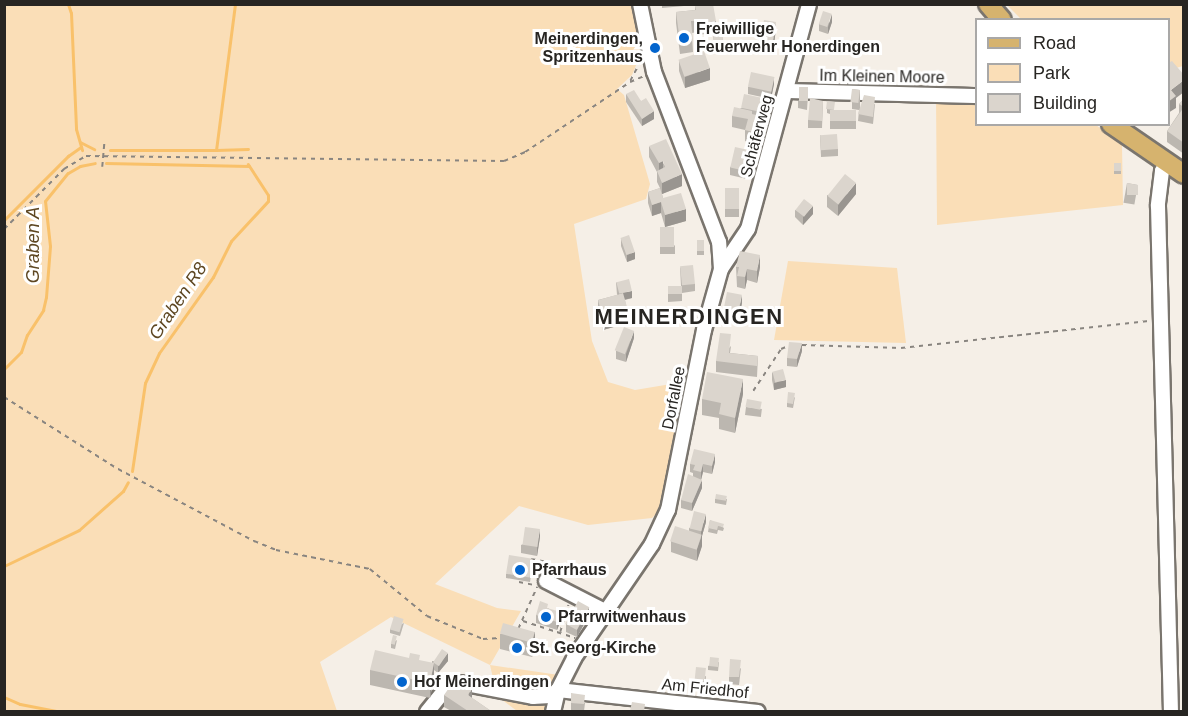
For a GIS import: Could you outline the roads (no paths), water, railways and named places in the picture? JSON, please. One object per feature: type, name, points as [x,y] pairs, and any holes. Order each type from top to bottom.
[{"type":"main road","points":[[988,4],[1000,18]]},
{"type":"main road","points":[[1114,126],[1166,164],[1184,174]]},
{"type":"street","name":"Dorfallee","points":[[553,711],[558,690],[584,641],[652,544],[668,510],[704,330],[721,269],[719,242],[654,72],[640,4]]},
{"type":"street","name":"Schäferweg","points":[[721,269],[748,229],[809,4]]},
{"type":"street","name":"Im Kleinen Moore","points":[[786,91],[975,96]]},
{"type":"street","points":[[1166,164],[1162,171],[1158,206],[1171,711]]},
{"type":"street","points":[[719,242],[740,241]]},
{"type":"street","points":[[545,575],[572,594],[605,611]]},
{"type":"street","points":[[427,711],[450,684],[460,682],[532,697],[550,696],[558,690]]},
{"type":"street","name":"Am Friedhof","points":[[558,690],[758,711]]},
{"type":"waterway","name":"Graben A","points":[[68,4],[71,13],[76,129],[82,150]]},
{"type":"waterway","name":"Graben R8","points":[[235,4],[216,150],[248,149]]},
{"type":"waterway","points":[[80,142],[94,149]]},
{"type":"waterway","points":[[4,220],[68,156],[81,147]]},
{"type":"waterway","points":[[110,150],[216,150]]},
{"type":"waterway","name":"Graben A","points":[[4,369],[21,352],[27,335],[43,310],[50,246],[45,201],[68,173],[80,166],[95,163]]},
{"type":"waterway","points":[[106,163],[249,166]]},
{"type":"waterway","name":"Graben R8","points":[[132,471],[145,383],[159,353],[213,277],[231,241],[268,201],[268,195],[248,164]]},
{"type":"waterway","name":"Graben R8","points":[[4,566],[79,530],[123,491],[128,482]]},
{"type":"waterway","points":[[4,697],[20,704],[61,712]]},
{"type":"place","name":"Freiwillige Feuerwehr Honerdingen","points":[[684,38]]},
{"type":"place","name":"Meinerdingen, Spritzenhaus","points":[[655,48]]},
{"type":"place","name":"Pfarrhaus","points":[[520,570]]},
{"type":"place","name":"Pfarrwitwenhaus","points":[[546,617]]},
{"type":"place","name":"St. Georg-Kirche","points":[[517,648]]},
{"type":"place","name":"Hof Meinerdingen","points":[[402,682]]},
{"type":"district","name":"MEINERDINGEN","points":[[689,317]]}]
